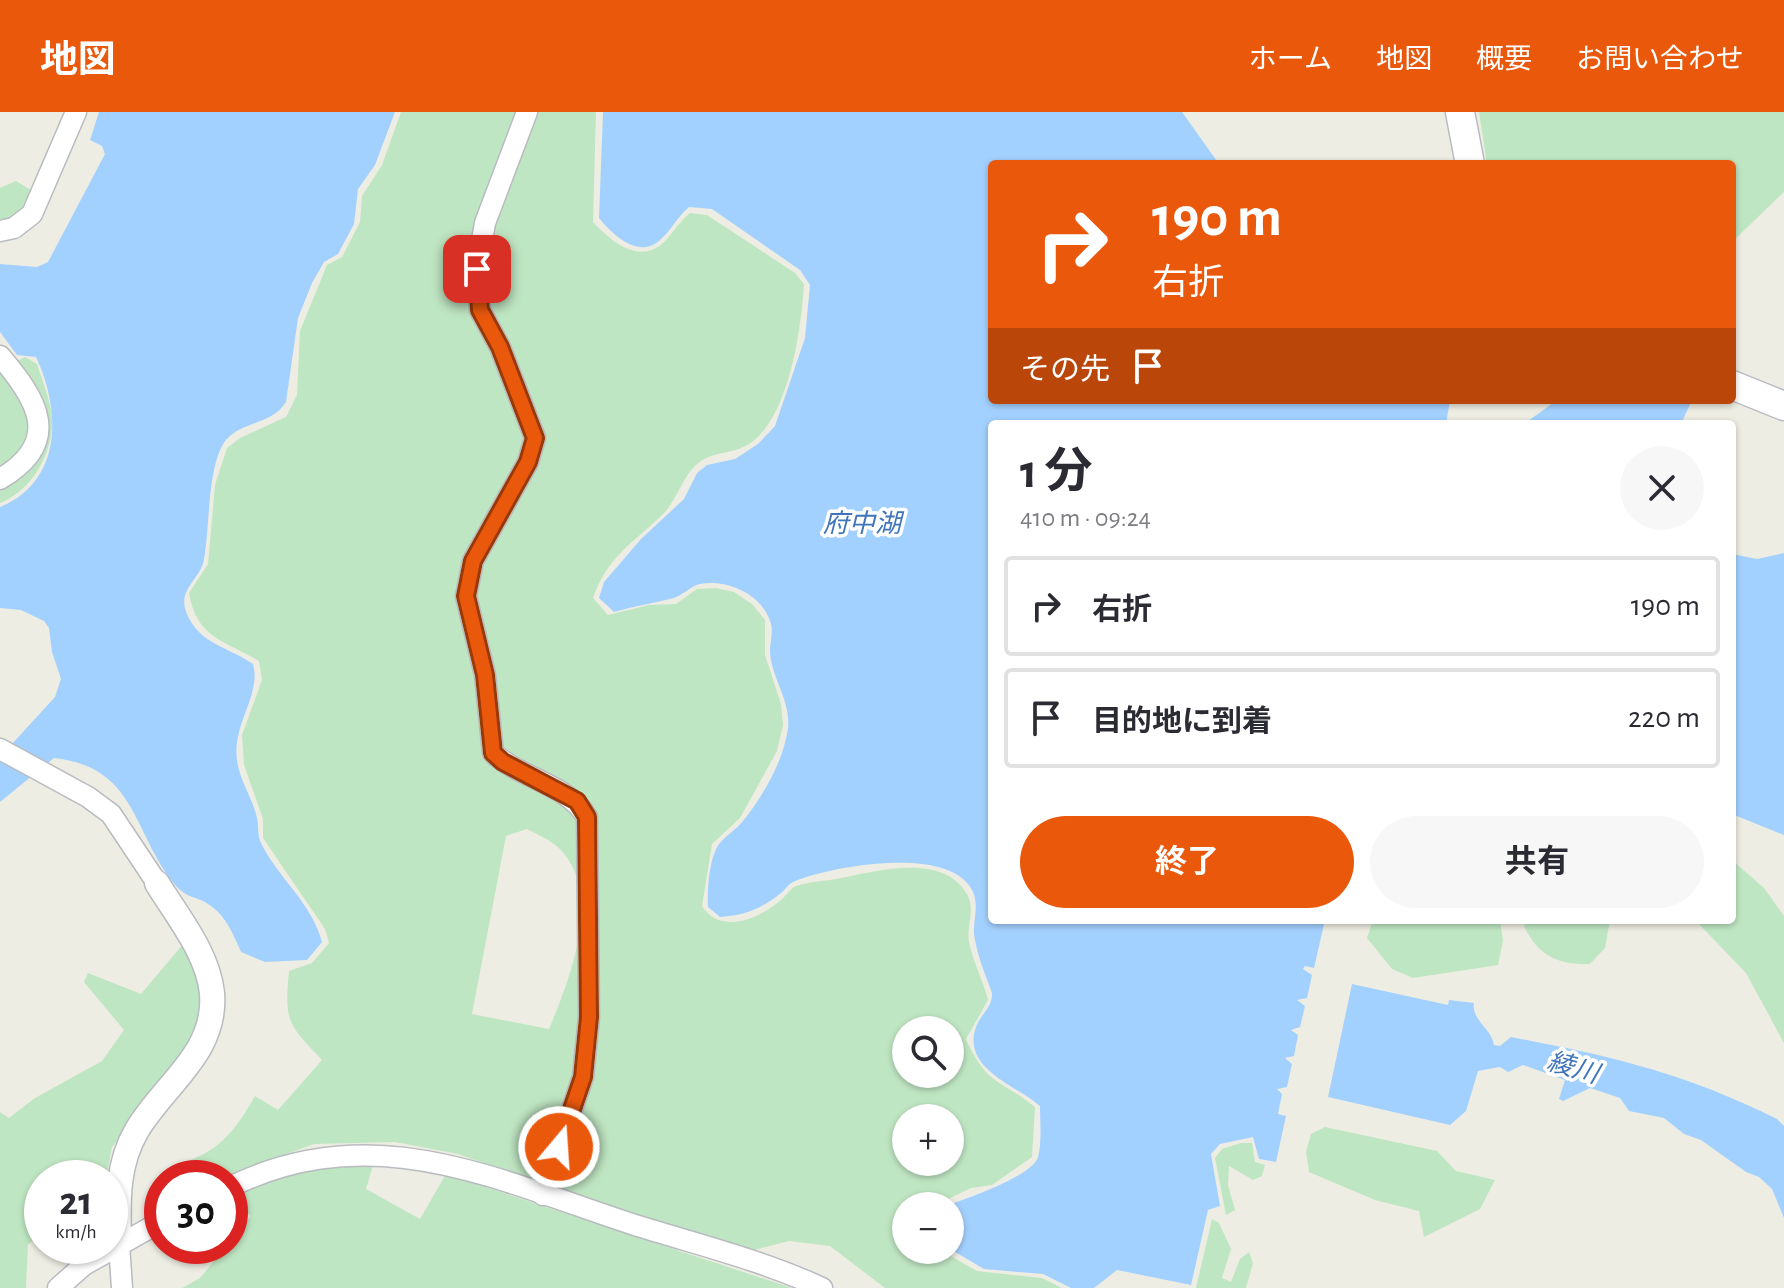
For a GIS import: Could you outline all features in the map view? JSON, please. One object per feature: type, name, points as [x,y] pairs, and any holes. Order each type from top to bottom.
[{"type":"main road","points":[[1460,112],[1469,160]]},
{"type":"main road","points":[[1736,387],[1784,406]]},
{"type":"street","points":[[0,231],[14,228],[32,214],[76,112]]},
{"type":"street","points":[[527,112],[485,223],[477,269],[480,310],[500,347],[535,438],[528,462],[473,561],[466,596],[485,675],[493,753],[503,762],[577,801],[587,817],[589,1017],[583,1077],[543,1195]]},
{"type":"street","points":[[0,356],[30,391],[37,407],[36,438],[29,456],[0,479]]},
{"type":"street","points":[[2,750],[88,797],[111,814],[203,960],[212,993],[210,1017],[196,1057],[138,1129],[123,1160]]},
{"type":"street","points":[[248,1180],[292,1162],[361,1153],[406,1155],[451,1164],[822,1288]]},
{"type":"street","points":[[58,1288],[86,1264]]},
{"type":"street","points":[[120,1264],[122,1288]]},
{"type":"green space","points":[[401,112],[596,112],[593,222],[616,243],[645,252],[664,242],[690,213],[707,215],[795,273],[804,284],[791,369],[776,411],[765,429],[746,446],[707,458],[695,466],[668,509],[622,551],[606,571],[593,598],[608,615],[649,605],[676,604],[697,589],[716,588],[734,592],[752,604],[765,620],[765,655],[781,704],[783,725],[777,751],[740,818],[712,844],[702,906],[710,915],[729,922],[740,921],[772,907],[798,885],[888,869],[925,869],[941,873],[956,881],[967,894],[971,906],[969,942],[988,1000],[966,1039],[987,1073],[1035,1107],[1032,1157],[992,1185],[963,1192],[892,1192],[892,1264],[964,1264],[977,1271],[1042,1278],[1062,1288],[885,1288],[830,1246],[789,1241],[750,1251],[555,1188],[544,1173],[536,1181],[458,1154],[395,1142],[314,1144],[248,1168],[248,1160],[190,1160],[220,1143],[255,1096],[278,1110],[322,1060],[295,1029],[287,1001],[289,971],[312,963],[329,943],[325,929],[263,838],[263,819],[244,765],[242,735],[262,680],[259,661],[205,629],[198,620],[189,593],[208,564],[215,485],[227,448],[240,438],[286,417],[297,395],[300,331],[327,265],[342,257],[360,222],[362,196],[382,165]],"holes":[[[527,829],[554,844],[570,862],[579,884],[581,908],[574,960],[549,1029],[472,1014],[506,836]]]},
{"type":"green space","points":[[1479,112],[1784,112],[1784,192],[1736,238],[1736,160],[1486,160]]},
{"type":"green space","points":[[16,181],[31,190],[22,208],[0,225],[0,188]]},
{"type":"green space","points":[[25,357],[37,364],[50,405],[52,431],[39,469],[22,489],[0,503],[0,486],[40,448],[12,364]]},
{"type":"green space","points":[[0,370],[23,399],[29,429],[25,455],[0,475]]},
{"type":"green space","points":[[1736,864],[1764,888],[1784,916],[1784,1043],[1746,973],[1699,924],[1736,924]]},
{"type":"green space","points":[[1372,924],[1501,924],[1503,941],[1498,965],[1413,978],[1392,969],[1367,938]]},
{"type":"green space","points":[[1609,924],[1605,948],[1590,964],[1568,963],[1550,957],[1536,945],[1524,926]]},
{"type":"green space","points":[[184,943],[200,978],[203,1009],[192,1049],[112,1147],[109,1160],[24,1160],[26,1288],[0,1288],[0,1112],[9,1118],[35,1098],[102,1061],[124,1030],[84,982],[88,973],[141,994]]},
{"type":"green space","points":[[1325,1127],[1437,1151],[1456,1171],[1495,1180],[1480,1209],[1424,1237],[1419,1211],[1375,1200],[1309,1172],[1306,1152],[1311,1134]]},
{"type":"green space","points":[[1252,1143],[1255,1162],[1265,1165],[1262,1176],[1253,1180],[1229,1166],[1228,1185],[1235,1210],[1226,1215],[1215,1158],[1222,1149]]},
{"type":"green space","points":[[374,1162],[366,1189],[420,1219],[446,1174],[792,1288],[182,1288],[200,1278],[212,1264],[248,1264],[248,1220],[251,1216],[248,1214],[248,1185],[275,1174]]},
{"type":"green space","points":[[1212,1219],[1219,1223],[1231,1249],[1222,1278],[1231,1282],[1240,1259],[1249,1252],[1253,1263],[1246,1288],[1196,1288]]},
{"type":"water","points":[[99,112],[395,112],[375,165],[358,189],[354,224],[338,254],[324,262],[298,318],[286,402],[273,415],[233,434],[220,451],[212,480],[204,559],[187,591],[184,605],[192,624],[207,639],[253,664],[253,688],[236,751],[238,766],[258,821],[261,843],[311,915],[322,942],[307,960],[265,962],[241,952],[221,915],[205,902],[186,894],[171,880],[128,802],[101,773],[54,758],[0,802],[0,757],[55,697],[61,679],[52,652],[49,628],[44,621],[21,610],[0,608],[0,507],[21,495],[36,480],[46,462],[52,421],[50,399],[36,357],[17,355],[0,332],[0,264],[37,267],[48,262],[105,154],[102,146],[90,140]]},
{"type":"water","name":"府中湖","points":[[603,112],[1182,112],[1216,160],[988,160],[988,404],[1449,404],[1447,420],[988,420],[988,924],[1324,924],[1314,968],[1305,966],[1303,969],[1312,975],[1307,998],[1297,1000],[1305,1006],[1300,1027],[1291,1030],[1298,1035],[1294,1056],[1285,1058],[1292,1064],[1287,1087],[1277,1089],[1282,1094],[1278,1114],[1286,1116],[1276,1162],[1259,1159],[1253,1137],[1220,1144],[1211,1154],[1220,1206],[1208,1210],[1191,1285],[1117,1270],[1094,1288],[1071,1288],[1043,1274],[984,1269],[964,1257],[964,1199],[1011,1179],[1033,1164],[1038,1157],[1040,1106],[994,1075],[977,1054],[974,1042],[976,1027],[990,1003],[992,993],[975,940],[975,898],[961,877],[942,868],[917,863],[862,865],[795,881],[767,903],[745,913],[720,917],[708,907],[709,876],[717,847],[758,800],[772,777],[786,740],[787,708],[771,661],[770,621],[766,611],[751,596],[721,584],[700,584],[674,598],[614,612],[599,598],[604,582],[641,539],[684,499],[697,473],[707,465],[735,459],[758,444],[775,426],[805,338],[810,285],[800,270],[712,209],[689,207],[651,246],[634,246],[611,231],[599,218]]},
{"type":"water","points":[[1552,404],[1690,404],[1683,420],[1530,420]]},
{"type":"water","points":[[1784,553],[1784,835],[1736,816],[1736,555],[1757,559]]},
{"type":"water","name":"綾川","points":[[1352,984],[1448,1005],[1449,1000],[1474,1003],[1476,1014],[1494,1045],[1500,1046],[1511,1037],[1615,1059],[1711,1089],[1777,1119],[1784,1126],[1784,1218],[1772,1189],[1759,1177],[1746,1172],[1701,1140],[1684,1134],[1664,1118],[1629,1111],[1620,1098],[1590,1088],[1563,1101],[1559,1099],[1565,1080],[1523,1065],[1508,1072],[1500,1067],[1478,1071],[1466,1111],[1450,1125],[1328,1097]]},
{"type":"route","points":[[477,269],[480,310],[500,347],[535,438],[528,462],[473,561],[466,596],[485,675],[493,753],[503,762],[577,801],[587,817],[590,839],[586,895],[589,1017],[583,1077],[559,1147]]}]
